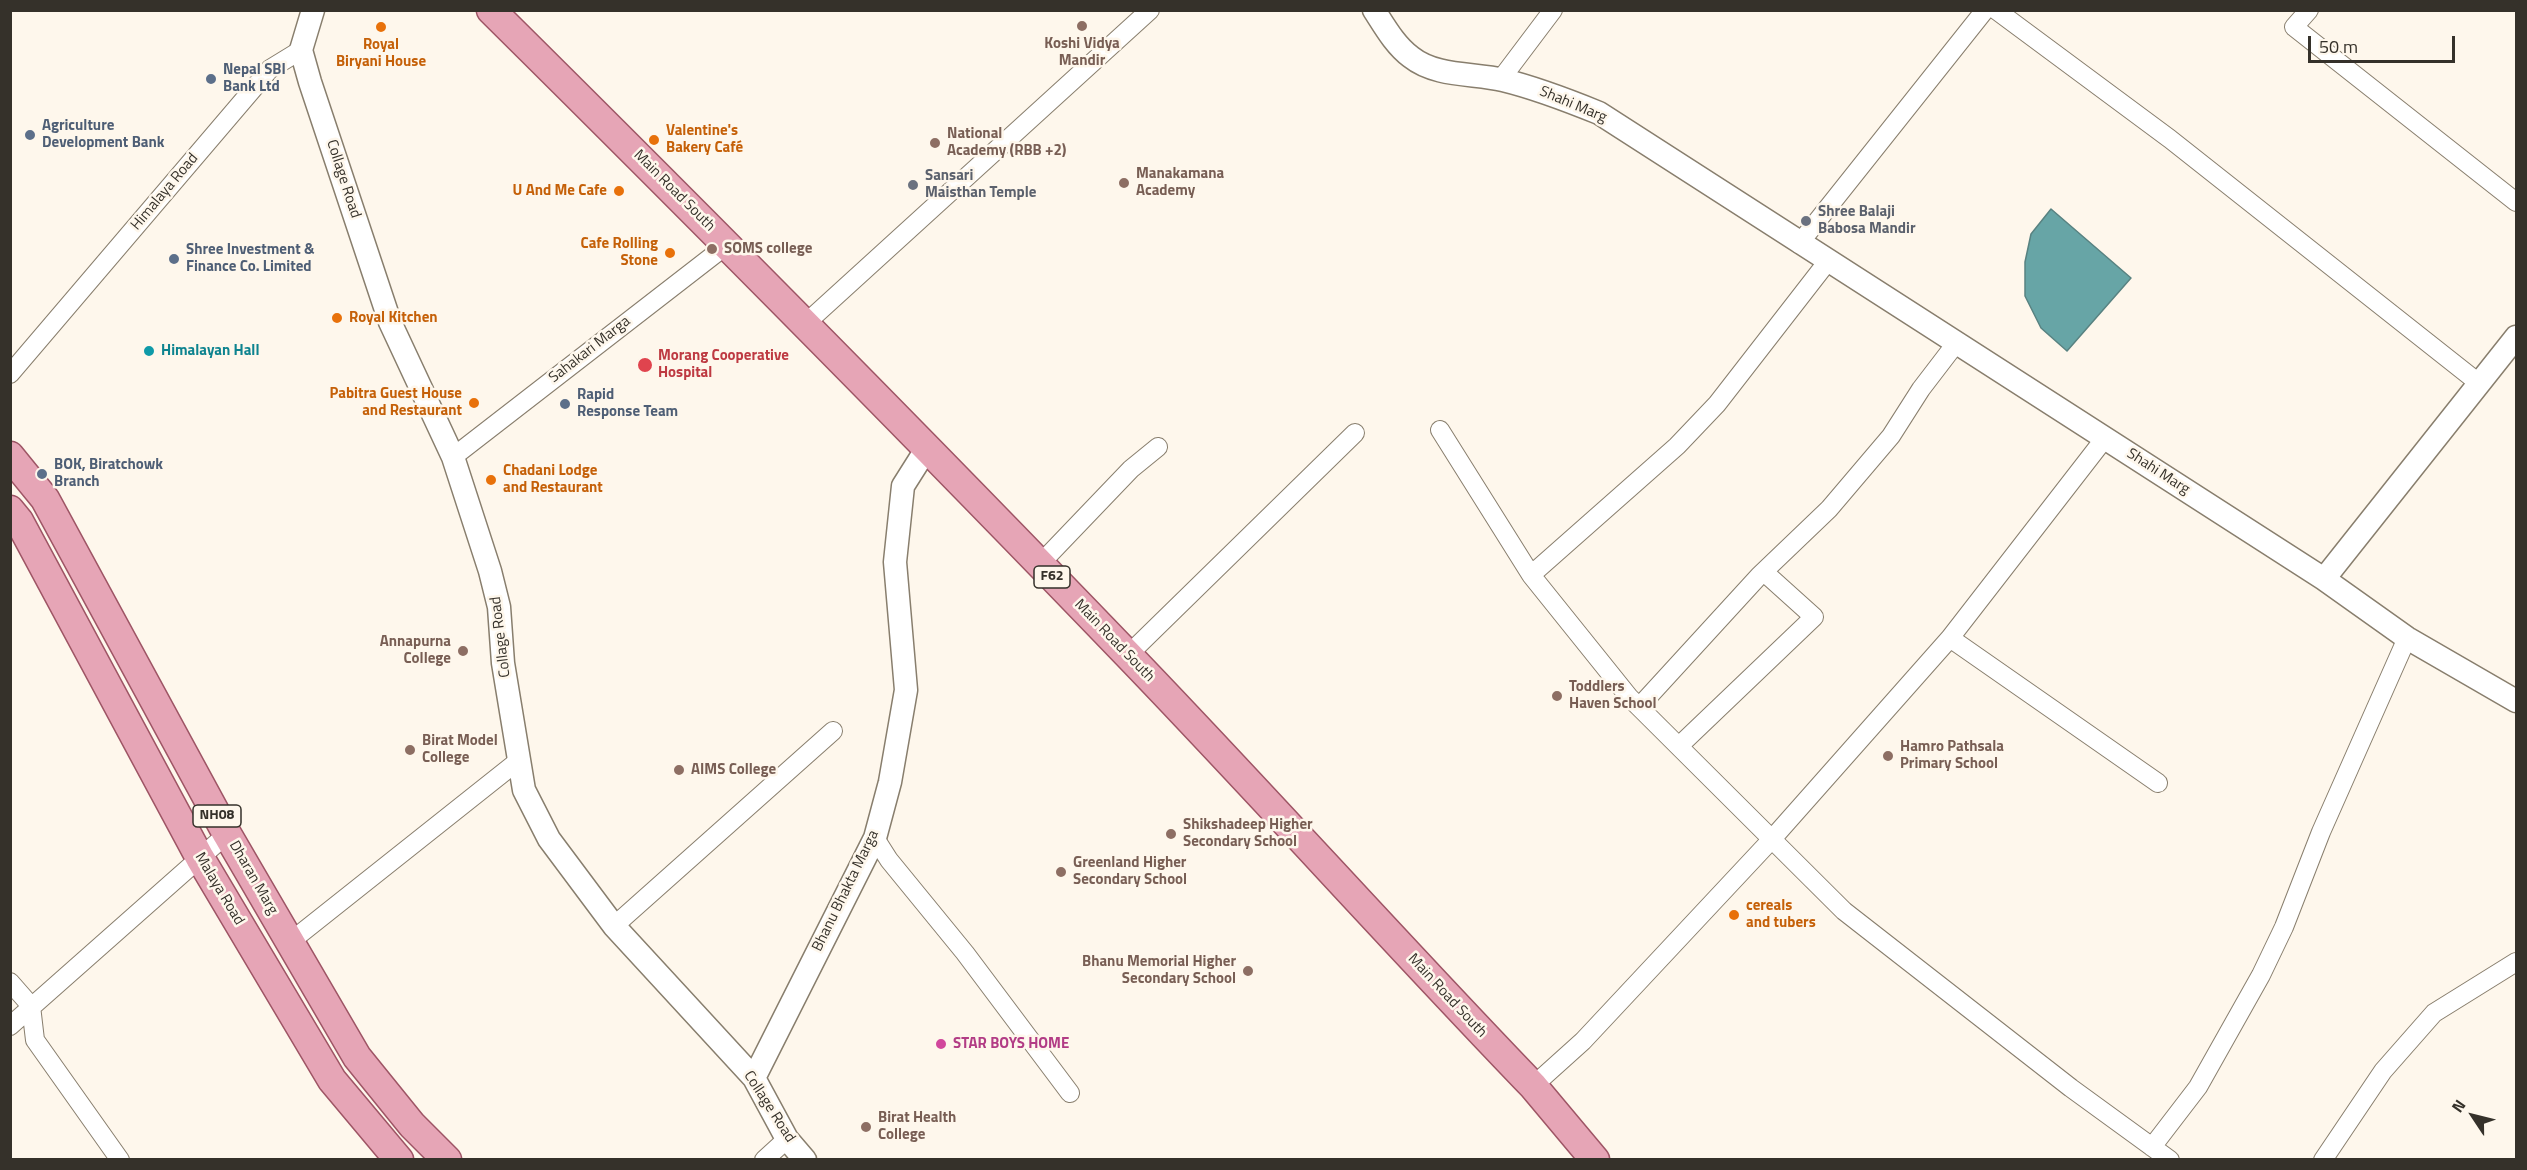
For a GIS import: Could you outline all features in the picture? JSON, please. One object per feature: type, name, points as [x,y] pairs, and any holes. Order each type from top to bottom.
[{"type":"main road","name":"Main Road South","points":[[491,10],[728,243],[804,325],[1128,655],[1533,1086],[1595,1160]]},
{"type":"main road","name":"Dharan Marg","points":[[10,456],[45,499],[227,834],[357,1058],[412,1125],[447,1160]]},
{"type":"main road","name":"Malaya Road","points":[[10,510],[19,521],[200,858],[332,1080],[399,1160]]},
{"type":"street","points":[[301,50],[313,10]]},
{"type":"street","points":[[804,325],[1150,10]]},
{"type":"street","name":"Shahi Marg","points":[[1374,10],[1395,40],[1412,58],[1434,69],[1501,79],[1550,93],[1599,113],[1799,244],[1957,342],[2324,579],[2407,638],[2517,701]]},
{"type":"street","points":[[1501,79],[1553,10]]},
{"type":"street","points":[[1799,244],[1985,10]]},
{"type":"street","points":[[1996,10],[2170,139],[2480,384]]},
{"type":"street","points":[[2309,10],[2294,27],[2517,202]]},
{"type":"street","name":"Himalaya Road","points":[[10,374],[270,69],[301,50]]},
{"type":"street","name":"Collage Road","points":[[301,50],[390,322],[453,457],[490,571],[499,607],[503,663],[524,790],[549,839],[614,926],[754,1078],[787,1139],[805,1160]]},
{"type":"street","name":"Sahakari Marga","points":[[453,457],[728,243]]},
{"type":"street","points":[[1531,575],[1677,446],[1717,404],[1828,261]]},
{"type":"street","points":[[2324,579],[2517,337]]},
{"type":"street","points":[[1639,707],[1764,572],[1829,509],[1891,436],[1921,389],[1957,342]]},
{"type":"street","points":[[1440,430],[1531,575],[1639,707],[1844,911],[2071,1088],[2170,1160]]},
{"type":"street","points":[[1128,655],[1355,433]]},
{"type":"street","points":[[1533,1086],[1583,1041],[1772,839],[1950,638],[2105,438]]},
{"type":"street","points":[[1040,564],[1131,469],[1158,447]]},
{"type":"street","name":"Bhanu Bhakta Marga","points":[[754,1078],[875,838],[890,782],[906,690],[895,562],[903,486],[927,448]]},
{"type":"street","points":[[1678,746],[1814,617],[1764,572]]},
{"type":"street","points":[[1950,638],[2158,783]]},
{"type":"street","points":[[2152,1147],[2198,1087],[2261,975],[2284,927],[2321,832],[2407,638]]},
{"type":"street","points":[[614,926],[833,730]]},
{"type":"street","points":[[290,942],[518,761]]},
{"type":"street","points":[[10,1026],[227,834]]},
{"type":"street","points":[[875,838],[889,860],[965,953],[1070,1093]]},
{"type":"street","points":[[2323,1160],[2383,1071],[2434,1013],[2517,962]]},
{"type":"street","points":[[10,982],[31,1006],[35,1040],[120,1160]]},
{"type":"street","points":[[764,1160],[787,1139]]},
{"type":"water","points":[[2051,209],[2131,278],[2067,351],[2041,328],[2025,296],[2025,262],[2031,234]]},
{"type":"place","name":"Koshi Vidya Mandir","points":[[1082,26]]},
{"type":"place","name":"Royal Biryani House","points":[[381,27]]},
{"type":"place","name":"Nepal SBI Bank Ltd","points":[[211,79]]},
{"type":"place","name":"Agriculture Development Bank","points":[[30,135]]},
{"type":"place","name":"Valentine's Bakery Café","points":[[654,140]]},
{"type":"place","name":"National Academy (RBB +2)","points":[[935,143]]},
{"type":"place","name":"Manakamana Academy","points":[[1124,183]]},
{"type":"place","name":"Sansari Maisthan Temple","points":[[913,185]]},
{"type":"place","name":"U And Me Cafe","points":[[619,191]]},
{"type":"place","name":"Shree Balaji Babosa Mandir","points":[[1806,221]]},
{"type":"place","name":"SOMS college","points":[[712,249]]},
{"type":"place","name":"Cafe Rolling Stone","points":[[670,253]]},
{"type":"place","name":"Shree Investment & Finance Co. Limited","points":[[174,259]]},
{"type":"place","name":"Royal Kitchen","points":[[337,318]]},
{"type":"place","name":"Himalayan Hall","points":[[149,351]]},
{"type":"place","name":"Morang Cooperative Hospital","points":[[645,365]]},
{"type":"place","name":"Pabitra Guest House and Restaurant","points":[[474,403]]},
{"type":"place","name":"Rapid Response Team","points":[[565,404]]},
{"type":"place","name":"BOK, Biratchowk Branch","points":[[42,474]]},
{"type":"place","name":"Chadani Lodge and Restaurant","points":[[491,480]]},
{"type":"place","name":"Annapurna College","points":[[463,651]]},
{"type":"place","name":"Toddlers Haven School","points":[[1557,696]]},
{"type":"place","name":"Birat Model College","points":[[410,750]]},
{"type":"place","name":"Hamro Pathsala Primary School","points":[[1888,756]]},
{"type":"place","name":"AIMS College","points":[[679,770]]},
{"type":"place","name":"Shikshadeep Higher Secondary School","points":[[1171,834]]},
{"type":"place","name":"Greenland Higher Secondary School","points":[[1061,872]]},
{"type":"place","name":"cereals and tubers","points":[[1734,915]]},
{"type":"place","name":"Bhanu Memorial Higher Secondary School","points":[[1248,971]]},
{"type":"place","name":"STAR BOYS HOME","points":[[941,1044]]},
{"type":"place","name":"Birat Health College","points":[[866,1127]]}]
